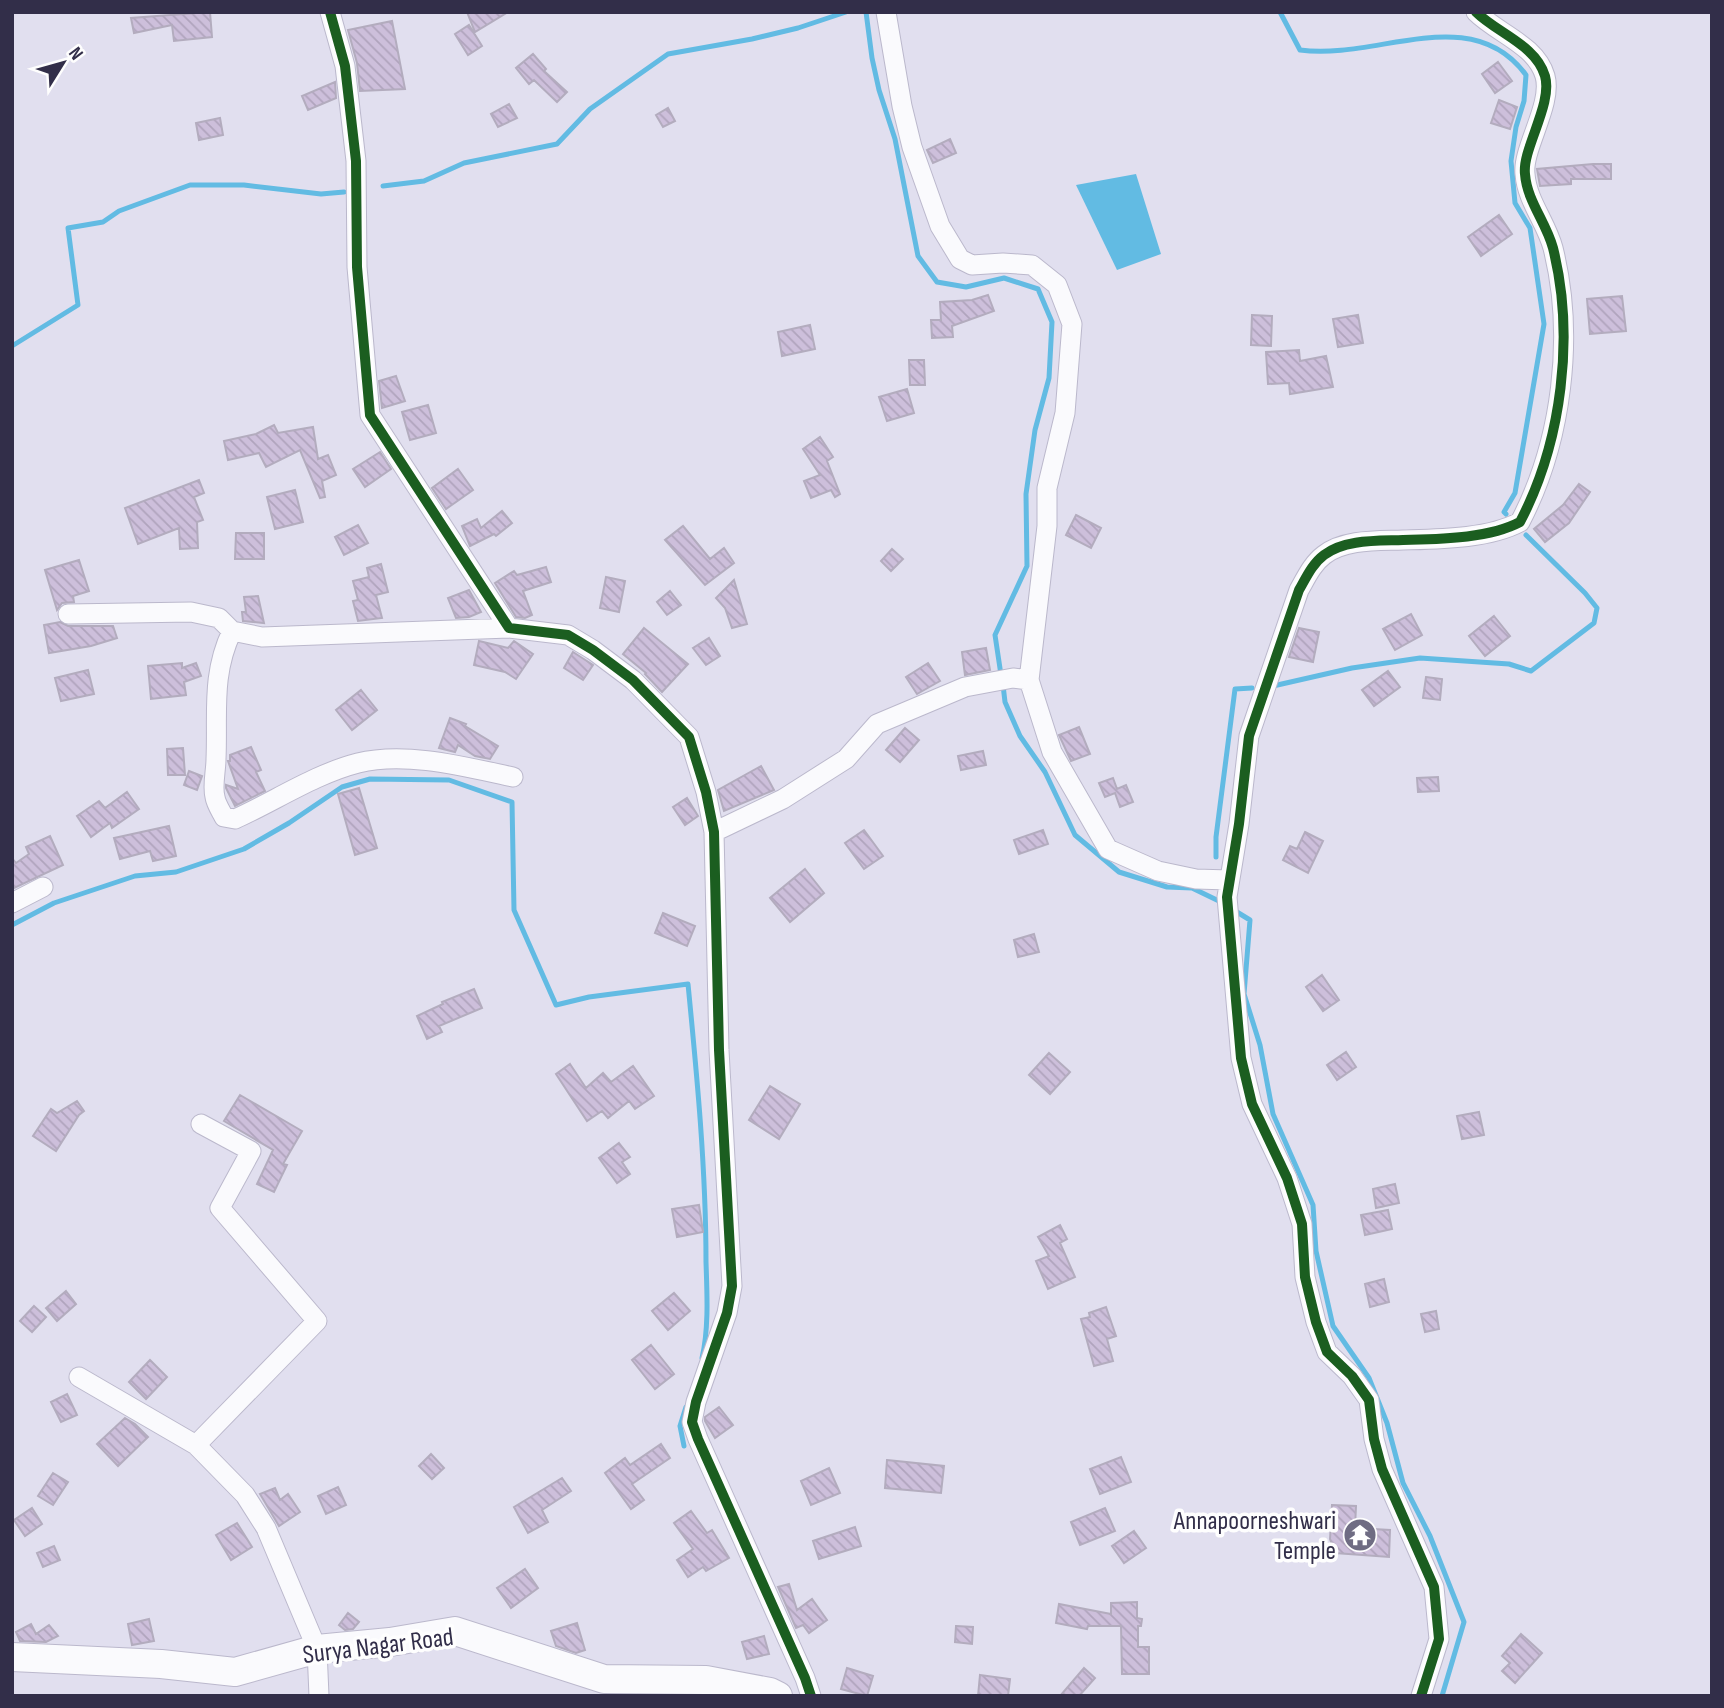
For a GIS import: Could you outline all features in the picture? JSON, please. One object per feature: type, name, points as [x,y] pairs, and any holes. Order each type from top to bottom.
[{"type":"street","points":[[330,12],[345,66],[356,161],[356,267],[370,415],[509,628]]},
{"type":"street","points":[[886,12],[912,147],[940,226],[960,259],[972,265],[1003,262],[1032,265],[1057,285],[1072,324],[1065,413],[1047,488],[1047,526],[1021,679],[1052,752],[1108,849],[1158,872],[1228,888]]},
{"type":"street","points":[[1421,1696],[1439,1639],[1434,1587],[1382,1469],[1374,1439],[1369,1400],[1352,1376],[1327,1352],[1316,1322],[1305,1277],[1302,1224],[1287,1178],[1252,1104],[1241,1058],[1228,888],[1239,824],[1249,736],[1299,590],[1310,570],[1325,554],[1345,545],[1506,530],[1520,522],[1550,445],[1558,408],[1564,311],[1552,246],[1528,194],[1524,170],[1544,104],[1545,77],[1531,52],[1476,12]]},
{"type":"street","points":[[68,614],[191,612],[219,618],[232,631],[262,637],[509,628],[568,635],[633,680],[688,737],[706,792],[714,832],[719,1049],[732,1286],[727,1313],[696,1402],[692,1422],[811,1696]]},
{"type":"street","points":[[232,631],[218,670],[215,713],[214,797],[224,817],[235,819],[317,779],[357,763],[392,758],[467,767],[513,777]]},
{"type":"street","points":[[714,832],[783,799],[846,759],[877,724],[965,687],[1021,679]]},
{"type":"street","points":[[12,903],[43,887]]},
{"type":"street","points":[[196,1445],[317,1321],[220,1208],[251,1151],[201,1124]]},
{"type":"street","points":[[79,1377],[196,1445],[245,1495],[266,1528],[317,1649],[319,1696]]},
{"type":"street","name":"Surya Nagar Road","points":[[12,1657],[162,1664],[235,1672],[317,1649],[390,1643],[456,1631],[604,1679],[706,1680],[770,1692],[778,1696]]},
{"type":"water","points":[[1136,174],[1161,254],[1117,270],[1076,185]]},
{"type":"building","points":[[210,12],[212,37],[174,41],[172,25],[134,33],[131,18]]},
{"type":"building","points":[[467,12],[508,12],[475,32]]},
{"type":"building","points":[[392,21],[405,89],[360,91],[357,63],[348,30]]},
{"type":"building","points":[[469,25],[482,46],[468,55],[455,34]]},
{"type":"building","points":[[533,54],[546,69],[544,71],[567,92],[557,102],[534,80],[529,84],[516,68]]},
{"type":"building","points":[[1498,62],[1512,81],[1495,93],[1482,74]]},
{"type":"building","points":[[335,82],[336,98],[308,110],[302,96]]},
{"type":"building","points":[[1499,100],[1517,107],[1510,129],[1491,123]]},
{"type":"building","points":[[509,104],[517,118],[498,127],[491,114]]},
{"type":"building","points":[[668,108],[675,121],[663,127],[656,115]]},
{"type":"building","points":[[220,118],[223,135],[199,140],[196,123]]},
{"type":"building","points":[[950,139],[956,153],[933,163],[927,150]]},
{"type":"building","points":[[1611,164],[1611,179],[1571,179],[1571,184],[1540,186],[1537,169]]},
{"type":"building","points":[[1499,215],[1512,234],[1481,256],[1468,237]]},
{"type":"building","points":[[988,295],[994,311],[952,326],[953,337],[932,338],[931,320],[941,320],[940,302],[972,300]]},
{"type":"building","points":[[1622,296],[1626,331],[1590,334],[1587,299]]},
{"type":"building","points":[[1252,315],[1272,316],[1271,346],[1251,345]]},
{"type":"building","points":[[1358,315],[1363,343],[1338,347],[1333,319]]},
{"type":"building","points":[[810,325],[815,349],[782,356],[778,332]]},
{"type":"building","points":[[1299,350],[1300,361],[1326,356],[1333,387],[1290,394],[1289,383],[1268,384],[1266,352]]},
{"type":"building","points":[[909,360],[924,360],[925,385],[910,385]]},
{"type":"building","points":[[396,376],[405,401],[382,408],[379,381]]},
{"type":"building","points":[[907,389],[914,413],[887,421],[879,397]]},
{"type":"building","points":[[428,405],[436,433],[410,440],[402,412]]},
{"type":"building","points":[[274,425],[278,433],[313,427],[318,459],[328,455],[336,475],[322,481],[325,497],[320,498],[300,450],[266,467],[259,453],[228,460],[224,441],[256,434]]},
{"type":"building","points":[[820,437],[833,457],[827,461],[840,494],[835,497],[831,490],[811,498],[804,481],[820,475],[803,449]]},
{"type":"building","points":[[380,452],[391,469],[365,487],[353,469]]},
{"type":"building","points":[[458,469],[473,490],[446,509],[432,488]]},
{"type":"building","points":[[199,480],[204,493],[194,497],[203,520],[197,522],[198,548],[180,549],[179,528],[138,544],[125,508]]},
{"type":"building","points":[[1579,484],[1590,492],[1569,523],[1545,542],[1534,529],[1563,505]]},
{"type":"building","points":[[295,490],[303,522],[275,529],[267,497]]},
{"type":"building","points":[[502,511],[512,523],[496,536],[494,534],[470,546],[462,526],[477,519],[481,528]]},
{"type":"building","points":[[1076,515],[1101,528],[1091,548],[1066,535]]},
{"type":"building","points":[[358,525],[368,543],[344,555],[335,537]]},
{"type":"building","points":[[683,526],[710,559],[724,548],[734,563],[705,585],[665,540]]},
{"type":"building","points":[[236,533],[264,533],[264,559],[235,559]]},
{"type":"building","points":[[892,549],[903,559],[891,571],[881,561]]},
{"type":"building","points":[[79,560],[89,591],[73,596],[74,602],[62,603],[57,610],[45,570]]},
{"type":"building","points":[[381,564],[388,592],[376,595],[382,618],[358,621],[353,601],[358,600],[353,581],[369,577],[367,568]]},
{"type":"building","points":[[546,567],[551,582],[523,591],[532,615],[525,618],[516,617],[495,583],[514,571],[517,575]]},
{"type":"building","points":[[606,577],[625,581],[619,612],[600,608]]},
{"type":"building","points":[[734,580],[747,624],[732,628],[725,608],[716,598]]},
{"type":"building","points":[[469,590],[481,612],[456,618],[448,598]]},
{"type":"building","points":[[670,591],[681,605],[667,615],[657,602]]},
{"type":"building","points":[[258,596],[264,623],[243,621],[242,612],[246,612],[244,597]]},
{"type":"building","points":[[1411,614],[1422,635],[1395,650],[1383,629]]},
{"type":"building","points":[[1494,616],[1510,636],[1485,656],[1469,636]]},
{"type":"building","points":[[60,622],[68,626],[113,626],[117,638],[91,646],[49,653],[44,625]]},
{"type":"building","points":[[644,628],[688,664],[662,692],[646,673],[623,654]]},
{"type":"building","points":[[1299,628],[1319,632],[1313,662],[1289,657]]},
{"type":"building","points":[[709,638],[720,656],[706,665],[693,648]]},
{"type":"building","points":[[479,641],[508,648],[514,641],[533,654],[516,679],[505,672],[474,665]]},
{"type":"building","points":[[986,648],[990,670],[965,675],[962,652]]},
{"type":"building","points":[[573,652],[593,665],[583,680],[564,668]]},
{"type":"building","points":[[182,663],[182,668],[196,663],[201,676],[184,682],[186,695],[151,699],[148,666]]},
{"type":"building","points":[[928,663],[940,681],[917,694],[906,677]]},
{"type":"building","points":[[88,670],[94,694],[61,701],[55,678]]},
{"type":"building","points":[[1388,671],[1400,687],[1374,706],[1362,690]]},
{"type":"building","points":[[1426,677],[1442,679],[1440,700],[1423,698]]},
{"type":"building","points":[[361,690],[377,710],[352,730],[336,710]]},
{"type":"building","points":[[450,718],[466,724],[465,726],[498,746],[490,759],[475,756],[458,745],[455,752],[439,748]]},
{"type":"building","points":[[1079,727],[1090,754],[1071,761],[1059,735]]},
{"type":"building","points":[[905,728],[919,740],[900,762],[886,750]]},
{"type":"building","points":[[251,747],[261,770],[256,772],[265,791],[235,806],[226,788],[226,785],[238,789],[228,761],[230,755]]},
{"type":"building","points":[[183,748],[185,775],[168,775],[167,749]]},
{"type":"building","points":[[983,751],[986,765],[961,770],[958,756]]},
{"type":"building","points":[[761,766],[774,790],[724,811],[718,790]]},
{"type":"building","points":[[189,771],[202,776],[197,790],[184,785]]},
{"type":"building","points":[[1438,777],[1439,791],[1418,792],[1417,778]]},
{"type":"building","points":[[1113,778],[1117,789],[1126,785],[1133,802],[1120,807],[1115,793],[1105,797],[1099,783]]},
{"type":"building","points":[[359,788],[377,848],[355,855],[338,794]]},
{"type":"building","points":[[127,792],[139,809],[112,828],[110,823],[91,837],[77,816],[99,801],[105,808]]},
{"type":"building","points":[[687,798],[698,816],[685,825],[673,807]]},
{"type":"building","points":[[169,826],[176,856],[153,861],[150,851],[120,859],[114,838]]},
{"type":"building","points":[[864,830],[883,856],[864,869],[845,843]]},
{"type":"building","points":[[1043,830],[1048,844],[1019,854],[1014,840]]},
{"type":"building","points":[[1305,832],[1323,841],[1308,873],[1283,860],[1290,846],[1297,849]]},
{"type":"building","points":[[50,836],[63,865],[12,889],[12,858],[16,863],[29,854],[26,847]]},
{"type":"building","points":[[805,869],[824,893],[790,922],[770,898]]},
{"type":"building","points":[[663,913],[695,926],[687,946],[655,933]]},
{"type":"building","points":[[1034,934],[1039,952],[1018,957],[1014,940]]},
{"type":"building","points":[[1322,975],[1339,1000],[1323,1011],[1306,987]]},
{"type":"building","points":[[474,989],[482,1008],[439,1026],[442,1032],[427,1039],[417,1016]]},
{"type":"building","points":[[1346,1052],[1356,1067],[1337,1080],[1327,1065]]},
{"type":"building","points":[[1049,1053],[1070,1072],[1050,1094],[1029,1075]]},
{"type":"building","points":[[570,1064],[586,1088],[603,1073],[611,1082],[633,1066],[654,1096],[635,1109],[629,1101],[608,1118],[602,1111],[587,1121],[556,1074]]},
{"type":"building","points":[[770,1086],[800,1104],[779,1139],[749,1120]]},
{"type":"building","points":[[240,1095],[302,1131],[283,1164],[287,1165],[274,1192],[257,1184],[273,1150],[224,1121]]},
{"type":"building","points":[[77,1101],[84,1111],[56,1151],[33,1136],[51,1109],[57,1113]]},
{"type":"building","points":[[1479,1112],[1484,1135],[1462,1139],[1457,1116]]},
{"type":"building","points":[[619,1143],[630,1157],[622,1162],[630,1174],[617,1183],[599,1158]]},
{"type":"building","points":[[1395,1184],[1399,1203],[1376,1208],[1373,1189]]},
{"type":"building","points":[[699,1205],[703,1232],[677,1237],[672,1209]]},
{"type":"building","points":[[1388,1210],[1392,1229],[1365,1235],[1361,1215]]},
{"type":"building","points":[[1060,1225],[1067,1239],[1060,1243],[1075,1277],[1048,1289],[1036,1261],[1049,1256],[1038,1237]]},
{"type":"building","points":[[1384,1279],[1389,1302],[1370,1307],[1365,1284]]},
{"type":"building","points":[[66,1291],[76,1304],[57,1321],[46,1308]]},
{"type":"building","points":[[674,1293],[690,1311],[668,1330],[652,1311]]},
{"type":"building","points":[[34,1306],[46,1317],[32,1332],[20,1321]]},
{"type":"building","points":[[1106,1307],[1116,1336],[1107,1339],[1113,1361],[1094,1366],[1081,1319]]},
{"type":"building","points":[[1436,1311],[1439,1329],[1425,1332],[1421,1314]]},
{"type":"building","points":[[651,1345],[674,1374],[655,1389],[632,1360]]},
{"type":"building","points":[[150,1360],[167,1377],[146,1399],[129,1382]]},
{"type":"building","points":[[67,1394],[77,1415],[61,1422],[51,1402]]},
{"type":"building","points":[[719,1407],[733,1425],[715,1438],[705,1417]]},
{"type":"building","points":[[125,1418],[148,1437],[118,1466],[97,1444]]},
{"type":"building","points":[[661,1444],[670,1458],[632,1484],[644,1500],[631,1509],[605,1473],[625,1458],[630,1465]]},
{"type":"building","points":[[431,1454],[444,1468],[432,1479],[419,1466]]},
{"type":"building","points":[[1121,1457],[1131,1482],[1100,1494],[1090,1469]]},
{"type":"building","points":[[887,1460],[944,1466],[941,1493],[885,1488]]},
{"type":"building","points":[[829,1468],[840,1493],[811,1505],[801,1481]]},
{"type":"building","points":[[53,1473],[68,1482],[53,1505],[38,1496]]},
{"type":"building","points":[[562,1478],[571,1491],[542,1510],[548,1522],[528,1533],[514,1507]]},
{"type":"building","points":[[338,1487],[346,1505],[326,1514],[318,1496]]},
{"type":"building","points":[[275,1488],[280,1500],[288,1494],[300,1512],[279,1526],[260,1494]]},
{"type":"building","name":"Annapoorneshwari Temple","points":[[1332,1505],[1356,1506],[1355,1528],[1390,1530],[1389,1557],[1335,1553],[1330,1539]]},
{"type":"building","points":[[32,1508],[42,1524],[25,1536],[14,1520]]},
{"type":"building","points":[[1105,1508],[1115,1531],[1080,1545],[1071,1522]]},
{"type":"building","points":[[691,1511],[707,1533],[712,1530],[729,1558],[706,1571],[703,1567],[688,1577],[677,1560],[693,1549],[674,1523]]},
{"type":"building","points":[[237,1523],[252,1547],[231,1560],[216,1535]]},
{"type":"building","points":[[855,1527],[861,1546],[819,1559],[813,1541]]},
{"type":"building","points":[[1134,1531],[1146,1548],[1124,1563],[1112,1546]]},
{"type":"building","points":[[54,1546],[60,1560],[43,1567],[37,1553]]},
{"type":"building","points":[[525,1569],[538,1588],[511,1608],[497,1588]]},
{"type":"building","points":[[789,1584],[797,1610],[812,1599],[827,1620],[809,1633],[803,1625],[796,1628],[778,1587]]},
{"type":"building","points":[[1137,1602],[1137,1618],[1142,1619],[1141,1626],[1138,1626],[1138,1647],[1149,1647],[1149,1674],[1122,1674],[1121,1626],[1088,1626],[1087,1629],[1056,1623],[1059,1604],[1111,1614],[1111,1603]]},
{"type":"building","points":[[348,1613],[359,1622],[353,1629],[345,1630],[339,1625]]},
{"type":"building","points":[[149,1619],[154,1641],[132,1645],[128,1624]]},
{"type":"building","points":[[577,1623],[585,1650],[576,1653],[556,1646],[551,1631]]},
{"type":"building","points":[[31,1624],[36,1634],[49,1625],[58,1636],[46,1642],[20,1641],[16,1632]]},
{"type":"building","points":[[956,1626],[973,1627],[972,1644],[955,1642]]},
{"type":"building","points":[[1521,1634],[1542,1653],[1515,1683],[1502,1671],[1510,1663],[1502,1656]]},
{"type":"building","points":[[764,1636],[769,1654],[747,1659],[742,1642]]},
{"type":"building","points":[[847,1668],[873,1676],[867,1696],[841,1689]]},
{"type":"building","points":[[1084,1668],[1095,1678],[1079,1696],[1060,1696]]},
{"type":"building","points":[[980,1675],[1010,1679],[1008,1696],[978,1696]]},
{"type":"waterway","points":[[383,186],[424,181],[464,163],[557,144],[590,109],[668,54],[752,39],[798,28],[846,12]]},
{"type":"waterway","points":[[866,12],[872,58],[895,139],[918,256],[937,282],[966,287],[1004,278],[1038,289],[1052,322],[1049,378],[1035,430],[1026,494],[1027,566],[995,635],[1001,675]]},
{"type":"waterway","points":[[1280,12],[1300,50],[1329,51],[1421,38],[1450,37],[1478,41],[1504,53],[1526,75],[1524,101],[1516,127],[1511,161],[1515,203],[1530,228],[1544,324],[1515,493],[1504,512],[1506,514]]},
{"type":"waterway","points":[[12,346],[78,305],[68,228],[103,222],[119,211],[190,185],[244,185],[321,194],[344,192]]},
{"type":"waterway","points":[[1273,686],[1352,668],[1420,658],[1509,664],[1531,671],[1594,623],[1597,608],[1526,535]]},
{"type":"waterway","points":[[1003,685],[1005,702],[1020,736],[1045,772],[1075,835],[1119,872],[1167,887],[1192,888],[1221,902]]},
{"type":"waterway","points":[[1216,857],[1216,837],[1235,689],[1252,688]]},
{"type":"waterway","points":[[12,925],[54,903],[135,876],[176,872],[244,849],[342,787],[370,779],[449,780],[512,802],[514,910],[556,1005],[589,997],[688,984],[704,1192],[707,1310],[702,1358]]},
{"type":"waterway","points":[[1232,909],[1250,920],[1244,994],[1260,1045],[1273,1114],[1313,1205],[1316,1251],[1333,1326],[1369,1378],[1387,1423],[1403,1483],[1430,1536],[1464,1622],[1442,1696]]},
{"type":"waterway","points":[[684,1446],[680,1426],[686,1407]]},
{"type":"cycle path","points":[[330,12],[345,66],[356,161],[357,267],[370,415],[509,628],[568,635],[633,680],[689,737],[706,792],[714,832],[719,1050],[732,1286],[727,1313],[696,1402],[692,1422],[811,1696]]},
{"type":"cycle path","points":[[1421,1696],[1439,1639],[1434,1587],[1382,1469],[1374,1439],[1369,1400],[1352,1376],[1327,1352],[1316,1322],[1305,1277],[1302,1224],[1287,1178],[1252,1104],[1241,1058],[1227,897],[1249,736],[1299,590],[1313,567],[1332,550],[1352,543],[1463,537],[1493,532],[1520,522],[1546,458],[1560,388],[1563,317],[1553,248],[1529,193],[1525,174],[1528,152],[1545,100],[1545,76],[1540,65],[1525,48],[1476,12]]},
{"type":"place","name":"Annapoorneshwari Temple","points":[[1360,1535]]}]
